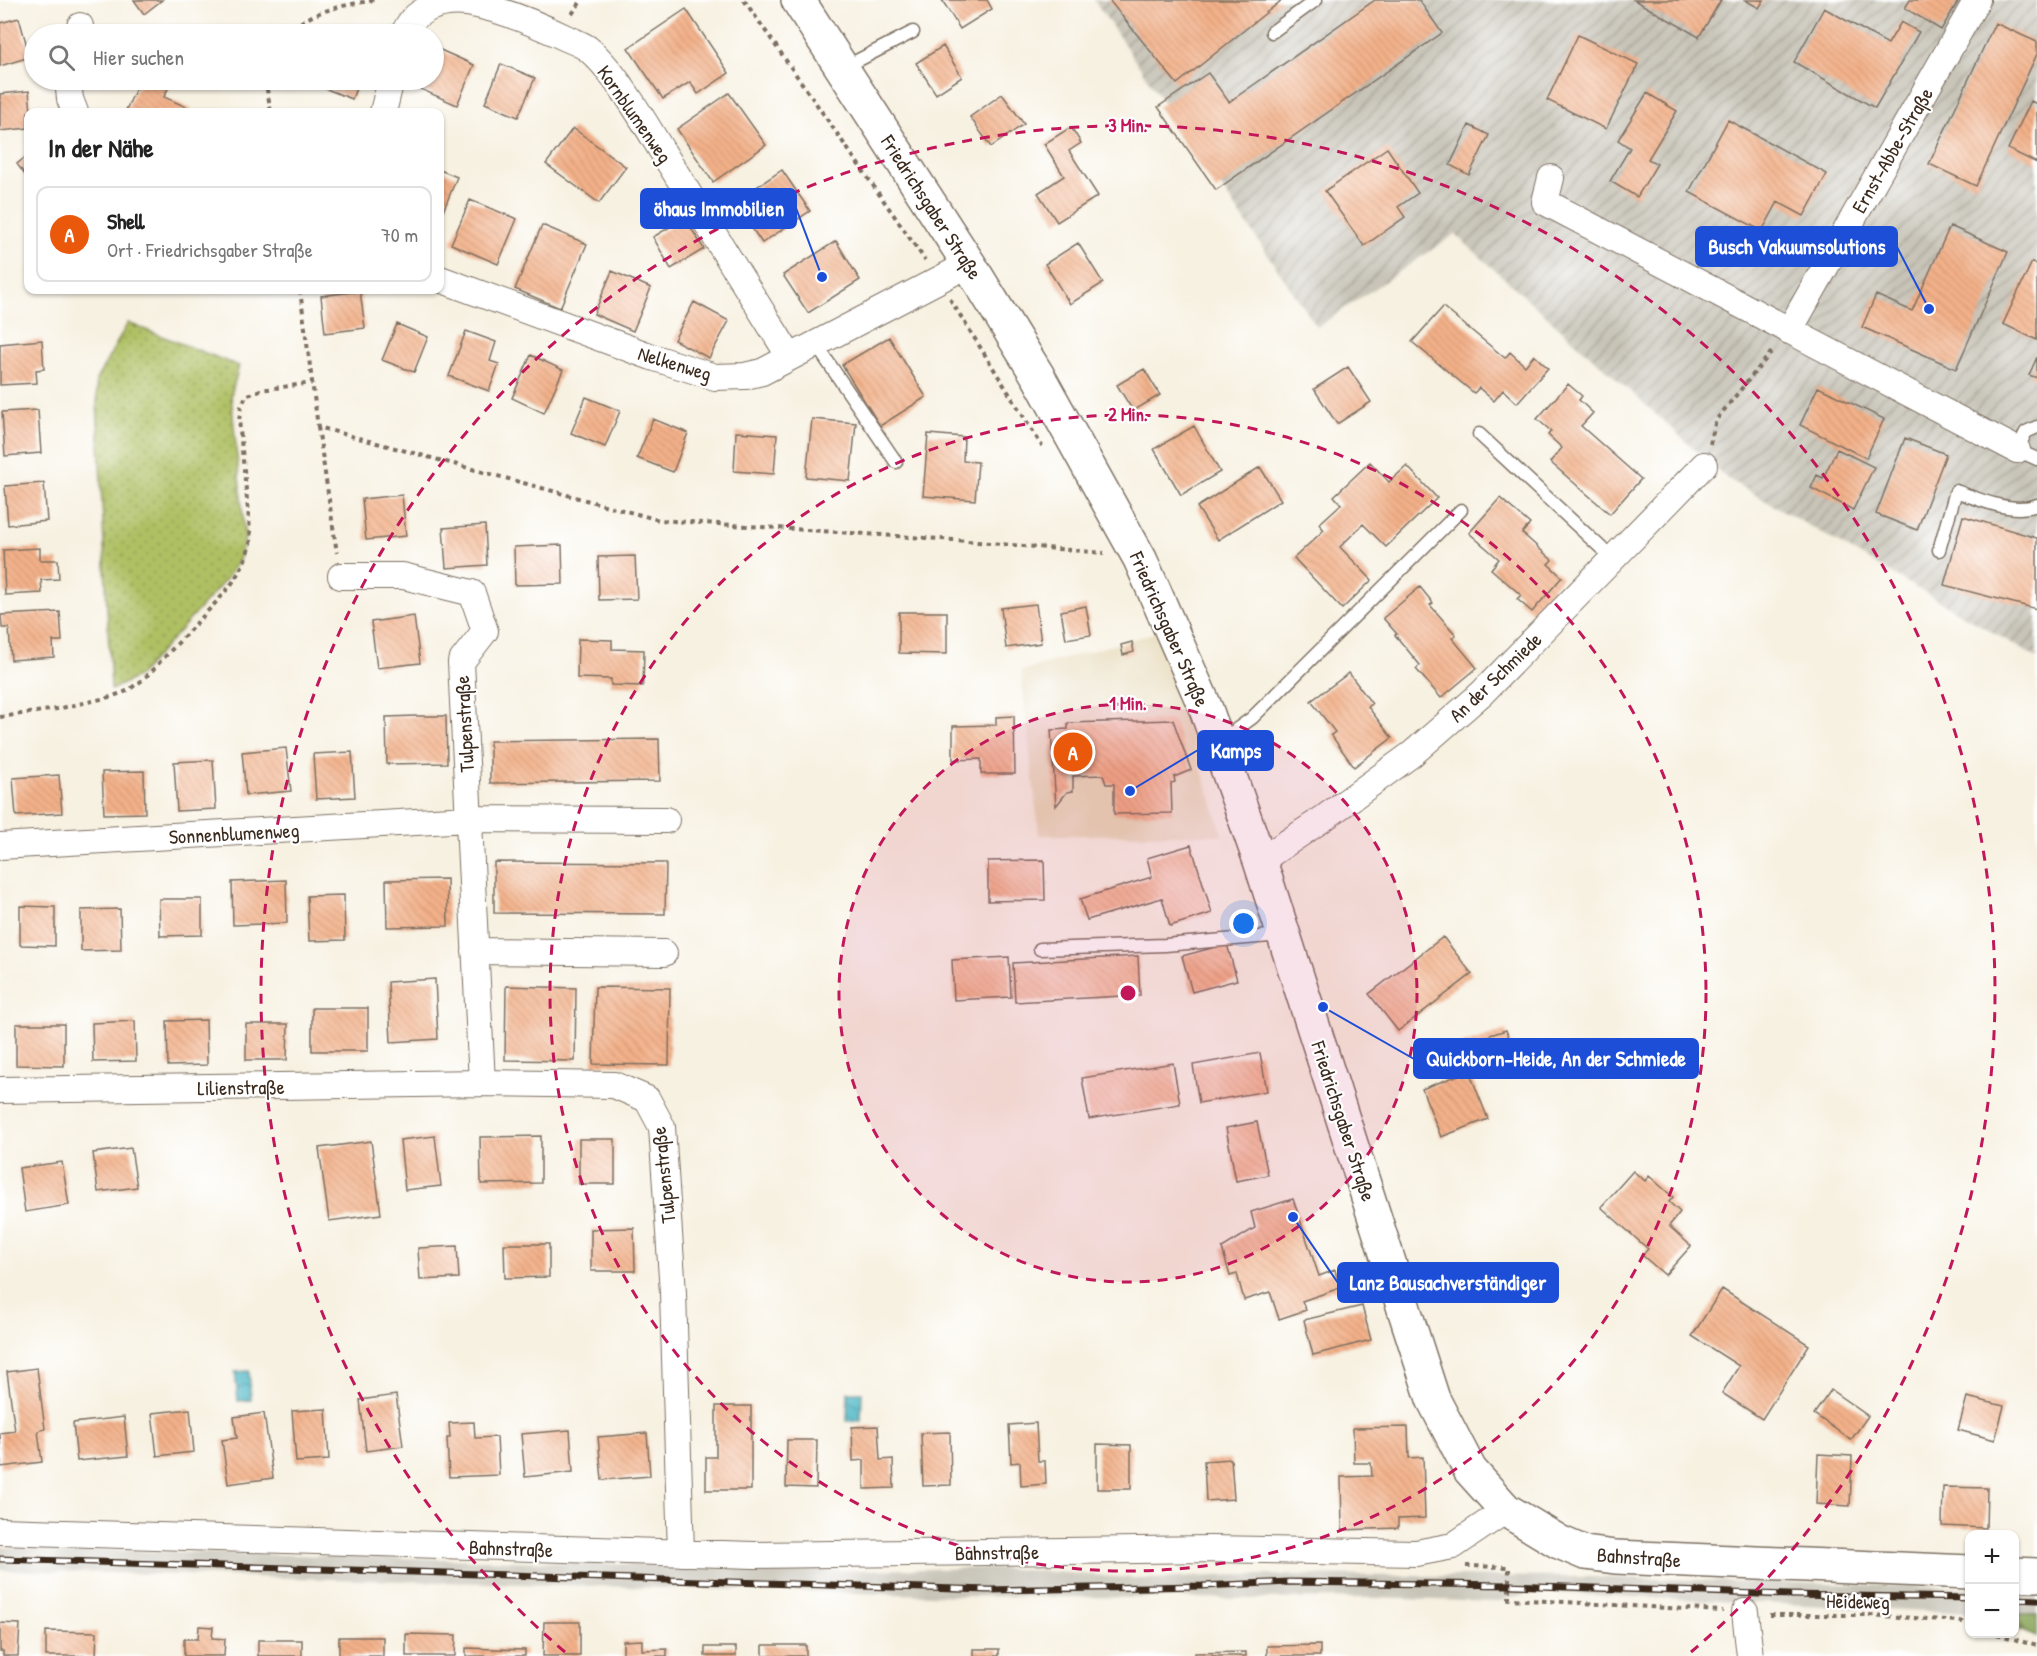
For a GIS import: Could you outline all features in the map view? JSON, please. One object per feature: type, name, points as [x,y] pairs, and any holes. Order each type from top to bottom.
[{"type":"main road","name":"Friedrichsgaber Straße","points":[[798,0],[969,264],[1038,376],[1140,559],[1206,709],[1260,861],[1433,1399],[1470,1470],[1506,1510]]},
{"type":"main road","name":"Bahnstraße","points":[[1506,1510],[1559,1542],[1585,1553],[1615,1557],[1965,1572]]},
{"type":"main road","points":[[2019,1574],[2037,1575]]},
{"type":"street","name":"Kornblumenweg","points":[[410,24],[415,17],[425,10],[454,0],[503,12],[586,47],[606,68],[640,117],[790,357]]},
{"type":"street","name":"Ernst-Abbe-Straße","points":[[1789,331],[1977,0]]},
{"type":"street","points":[[69,90],[73,108]]},
{"type":"street","points":[[384,108],[388,90]]},
{"type":"street","points":[[1551,178],[1545,202],[2027,454]]},
{"type":"street","name":"Nelkenweg","points":[[444,280],[652,357],[715,377],[745,376],[762,372],[969,264]]},
{"type":"street","name":"An der Schmiede","points":[[1260,861],[1412,754],[1482,693],[1704,465]]},
{"type":"street","name":"Tulpenstraße","points":[[341,576],[403,576],[472,593],[485,631],[461,662],[482,1083],[614,1085],[647,1099],[662,1127],[673,1293],[681,1553]]},
{"type":"street","points":[[468,819],[666,820]]},
{"type":"street","name":"Sonnenblumenweg","points":[[0,845],[468,819]]},
{"type":"street","points":[[475,951],[664,953]]},
{"type":"street","name":"Lilienstraße","points":[[0,1090],[482,1083]]},
{"type":"street","name":"Bahnstraße","points":[[0,1531],[754,1555],[1211,1549],[1416,1553],[1453,1546],[1506,1510]]},
{"type":"street","points":[[1745,1614],[1750,1656]]},
{"type":"lane","points":[[1272,32],[1316,0]]},
{"type":"lane","points":[[842,68],[913,32]]},
{"type":"lane","points":[[815,344],[896,462]]},
{"type":"lane","points":[[2027,454],[2026,432],[2037,427]]},
{"type":"lane","points":[[1479,434],[1613,559]]},
{"type":"lane","points":[[1939,550],[1956,491],[1995,505],[2030,507],[2037,505]]},
{"type":"lane","points":[[1218,742],[1252,718],[1461,510]]},
{"type":"lane","points":[[1040,949],[1165,945],[1284,935]]},
{"type":"path","points":[[296,24],[316,13],[375,0]]},
{"type":"path","points":[[267,90],[270,108]]},
{"type":"path","points":[[301,294],[341,576]]},
{"type":"path","points":[[1704,465],[1716,420],[1789,331]]},
{"type":"path","points":[[0,717],[101,700],[127,691],[144,679],[221,597],[244,563],[251,540],[239,420],[241,407],[246,396],[260,390],[312,383]]},
{"type":"path","points":[[318,427],[659,520],[955,540],[1102,553],[1140,559]]},
{"type":"path","name":"Heideweg","points":[[1453,1546],[1467,1567],[1509,1567],[1509,1599],[1745,1614],[1869,1615],[1965,1623]]},
{"type":"path","points":[[2009,1638],[2037,1647]]},
{"type":"shaded area","points":[[1094,0],[2037,0],[2037,658],[1728,479],[1455,234],[1317,327]]},
{"type":"shaded area","points":[[1157,632],[1223,835],[1039,835],[1021,671]]},
{"type":"shaded area","points":[[0,1547],[848,1570],[1001,1568],[1145,1579],[1238,1575],[1587,1577],[1965,1588],[1965,1613],[1531,1592],[1496,1602],[1371,1598],[966,1596],[0,1570]]},
{"type":"shaded area","points":[[2019,1589],[2037,1590],[2037,1614],[2019,1614]]},
{"type":"green space","points":[[128,323],[239,366],[231,395],[245,538],[239,561],[227,578],[139,676],[111,690],[96,380]]},
{"type":"green space","points":[[2019,1614],[2037,1614],[2037,1637],[2019,1630]]},
{"type":"water","points":[[249,1371],[251,1400],[238,1401],[235,1372]]},
{"type":"water","points":[[848,1392],[862,1392],[861,1421],[847,1421]]},
{"type":"building","points":[[134,0],[162,0],[144,14]]},
{"type":"building","points":[[942,0],[987,0],[992,9],[960,29]]},
{"type":"building","points":[[1109,0],[1282,0],[1177,84]]},
{"type":"building","points":[[1375,0],[1419,0],[1442,33],[1216,190],[1158,107],[1208,73],[1229,102]]},
{"type":"building","points":[[1634,0],[1721,0],[1699,37]]},
{"type":"building","points":[[1745,0],[1764,0],[1759,8]]},
{"type":"building","points":[[1910,0],[1959,0],[1941,30],[1905,8]]},
{"type":"building","points":[[1824,8],[1888,44],[1901,22],[1919,32],[1875,108],[1794,62]]},
{"type":"building","points":[[686,9],[729,73],[698,94],[690,82],[663,99],[628,48]]},
{"type":"building","points":[[19,18],[24,36],[24,59],[0,66],[0,23]]},
{"type":"building","points":[[1995,23],[2037,42],[2037,54],[1976,186],[1929,164]]},
{"type":"building","points":[[1578,35],[1638,64],[1606,129],[1547,100]]},
{"type":"building","points":[[943,46],[962,77],[936,94],[916,63]]},
{"type":"building","points":[[444,52],[474,65],[457,105],[423,90],[444,90]]},
{"type":"building","points":[[501,64],[535,78],[518,117],[485,103]]},
{"type":"building","points":[[135,90],[167,90],[164,97],[189,108],[127,108]]},
{"type":"building","points":[[329,90],[355,90],[352,99]]},
{"type":"building","points":[[29,91],[31,108],[24,108],[24,128],[0,131],[0,94]]},
{"type":"building","points":[[729,93],[766,145],[713,182],[677,129]]},
{"type":"building","points":[[1647,93],[1677,111],[1648,159],[1657,164],[1637,197],[1610,181],[1630,148],[1618,140]]},
{"type":"building","points":[[1002,94],[1024,124],[991,147],[970,117]]},
{"type":"building","points":[[2031,101],[2037,104],[2037,163],[2008,149]]},
{"type":"building","points":[[1728,120],[1827,174],[1804,216],[1778,202],[1762,231],[1689,192]]},
{"type":"building","points":[[1469,125],[1489,135],[1469,175],[1450,165]]},
{"type":"building","points":[[1071,127],[1081,143],[1069,151],[1098,196],[1057,222],[1038,193],[1064,176],[1044,144]]},
{"type":"building","points":[[573,128],[626,167],[599,203],[546,164]]},
{"type":"building","points":[[1387,148],[1418,193],[1398,207],[1405,217],[1364,246],[1325,191]]},
{"type":"building","points":[[24,158],[24,174],[17,164]]},
{"type":"building","points":[[782,170],[810,211],[762,243],[734,202]]},
{"type":"building","points":[[444,172],[457,177],[444,209]]},
{"type":"building","points":[[470,200],[517,219],[498,264],[451,244]]},
{"type":"building","points":[[685,218],[704,249],[671,269],[653,237]]},
{"type":"building","points":[[542,225],[587,244],[560,308],[515,289]]},
{"type":"building","points":[[1950,226],[2008,252],[1956,369],[1862,327],[1876,295],[1912,311]]},
{"type":"building","points":[[836,241],[860,280],[808,313],[783,275]]},
{"type":"building","points":[[1078,243],[1103,283],[1070,304],[1045,264]]},
{"type":"building","points":[[2032,262],[2037,264],[2037,340],[2003,324]]},
{"type":"building","points":[[612,271],[651,288],[633,331],[594,314]]},
{"type":"building","points":[[360,294],[365,328],[325,333],[321,296]]},
{"type":"building","points":[[694,302],[729,321],[709,358],[674,340]]},
{"type":"building","points":[[1443,307],[1505,358],[1510,352],[1525,366],[1534,355],[1548,368],[1517,403],[1503,390],[1494,401],[1479,388],[1474,393],[1412,342]]},
{"type":"building","points":[[397,324],[428,337],[414,372],[382,360]]},
{"type":"building","points":[[466,331],[496,342],[490,361],[499,364],[489,391],[449,376]]},
{"type":"building","points":[[889,337],[926,397],[880,426],[842,365]]},
{"type":"building","points":[[42,340],[44,369],[36,370],[37,383],[0,385],[0,344]]},
{"type":"building","points":[[531,355],[563,370],[544,413],[512,398]]},
{"type":"building","points":[[2037,357],[2037,378],[2029,375]]},
{"type":"building","points":[[1348,367],[1371,402],[1337,424],[1314,389]]},
{"type":"building","points":[[1144,369],[1160,395],[1133,411],[1117,385]]},
{"type":"building","points":[[1568,384],[1582,396],[1579,400],[1593,413],[1581,426],[1641,479],[1610,514],[1550,462],[1562,448],[1548,435],[1551,431],[1537,419]]},
{"type":"building","points":[[1818,387],[1884,419],[1866,458],[1800,425]]},
{"type":"building","points":[[586,397],[620,411],[605,447],[571,433]]},
{"type":"building","points":[[38,410],[41,453],[5,456],[2,412]]},
{"type":"building","points":[[653,419],[688,433],[673,472],[637,458]]},
{"type":"building","points":[[812,419],[856,423],[850,481],[806,477]]},
{"type":"building","points":[[1194,426],[1220,472],[1181,495],[1154,449]]},
{"type":"building","points":[[736,432],[777,435],[774,474],[734,471]]},
{"type":"building","points":[[928,434],[964,437],[963,461],[978,462],[975,500],[923,496]]},
{"type":"building","points":[[1905,438],[1946,454],[1917,530],[1876,514]]},
{"type":"building","points":[[1837,449],[1874,467],[1853,510],[1811,488],[1817,475],[1823,478]]},
{"type":"building","points":[[1370,462],[1389,482],[1407,466],[1437,498],[1386,547],[1363,524],[1340,547],[1372,580],[1342,609],[1294,558],[1324,530],[1319,524],[1341,504],[1334,496]]},
{"type":"building","points":[[1260,467],[1281,500],[1218,540],[1197,507]]},
{"type":"building","points":[[44,483],[47,521],[8,525],[5,486]]},
{"type":"building","points":[[402,495],[406,536],[366,540],[362,499]]},
{"type":"building","points":[[1500,498],[1530,524],[1522,533],[1552,560],[1548,564],[1562,577],[1532,612],[1517,599],[1521,595],[1491,569],[1499,559],[1469,533]]},
{"type":"building","points":[[1963,516],[2037,538],[2037,609],[1944,585]]},
{"type":"building","points":[[485,525],[487,565],[446,568],[443,528]]},
{"type":"building","points":[[562,545],[563,584],[515,585],[514,547]]},
{"type":"building","points":[[40,548],[40,560],[58,560],[59,579],[41,580],[42,593],[5,595],[3,550]]},
{"type":"building","points":[[635,556],[637,599],[599,600],[598,557]]},
{"type":"building","points":[[1420,587],[1433,603],[1430,605],[1456,635],[1452,638],[1477,668],[1441,698],[1416,669],[1420,665],[1383,618]]},
{"type":"building","points":[[1036,604],[1041,643],[1006,648],[1001,608]]},
{"type":"building","points":[[1086,606],[1091,635],[1066,639],[1061,611]]},
{"type":"building","points":[[60,612],[62,641],[53,641],[54,657],[11,660],[9,628],[2,628],[1,615]]},
{"type":"building","points":[[899,612],[947,612],[947,654],[899,653]]},
{"type":"building","points":[[414,616],[420,663],[377,668],[371,622]]},
{"type":"building","points":[[578,639],[612,640],[612,649],[644,650],[643,686],[611,685],[611,679],[577,678]]},
{"type":"building","points":[[1132,642],[1134,652],[1123,655],[1121,645]]},
{"type":"building","points":[[1349,673],[1372,704],[1368,707],[1392,738],[1354,767],[1331,735],[1335,732],[1311,701]]},
{"type":"building","points":[[446,716],[447,763],[387,764],[386,717]]},
{"type":"building","points":[[1014,716],[1015,774],[981,774],[981,759],[953,760],[953,726],[996,725],[996,717]]},
{"type":"building","points":[[1173,720],[1191,770],[1174,777],[1175,782],[1171,783],[1172,813],[1114,814],[1114,784],[1106,784],[1103,775],[1073,776],[1073,791],[1067,792],[1056,806],[1051,730],[1068,729],[1068,723]]},
{"type":"building","points":[[659,739],[660,781],[490,783],[490,741]]},
{"type":"building","points":[[286,748],[291,791],[246,795],[242,752]]},
{"type":"building","points":[[352,752],[355,797],[316,799],[313,754]]},
{"type":"building","points":[[213,760],[216,809],[177,811],[174,762]]},
{"type":"building","points":[[144,771],[145,813],[104,814],[102,772]]},
{"type":"building","points":[[59,775],[62,813],[16,816],[13,778]]},
{"type":"building","points":[[1191,845],[1212,913],[1170,926],[1162,898],[1087,920],[1080,899],[1152,877],[1147,858]]},
{"type":"building","points":[[1044,860],[1045,900],[988,901],[988,861]]},
{"type":"building","points":[[494,862],[666,863],[665,914],[494,913]]},
{"type":"building","points":[[447,879],[448,926],[387,927],[386,880]]},
{"type":"building","points":[[286,880],[287,923],[233,925],[232,882]]},
{"type":"building","points":[[344,895],[345,940],[309,941],[307,896]]},
{"type":"building","points":[[159,899],[202,899],[202,935],[160,936]]},
{"type":"building","points":[[20,906],[55,907],[55,946],[20,945]]},
{"type":"building","points":[[120,909],[121,950],[81,951],[81,910]]},
{"type":"building","points":[[1443,937],[1472,974],[1398,1031],[1369,994]]},
{"type":"building","points":[[1227,944],[1237,980],[1192,992],[1182,956]]},
{"type":"building","points":[[1138,956],[1140,995],[1015,1002],[1013,963]]},
{"type":"building","points":[[1009,957],[1011,997],[954,1000],[952,960]]},
{"type":"building","points":[[435,979],[438,1039],[391,1042],[388,982]]},
{"type":"building","points":[[506,986],[576,988],[575,1061],[505,1060]]},
{"type":"building","points":[[595,987],[670,988],[669,1065],[593,1064]]},
{"type":"building","points":[[312,1008],[368,1008],[368,1051],[312,1051]]},
{"type":"building","points":[[206,1020],[207,1065],[168,1066],[167,1021]]},
{"type":"building","points":[[135,1021],[136,1061],[93,1062],[92,1023]]},
{"type":"building","points":[[16,1024],[64,1024],[64,1066],[16,1065]]},
{"type":"building","points":[[246,1024],[288,1024],[287,1060],[246,1060]]},
{"type":"building","points":[[1506,1030],[1517,1061],[1473,1075],[1462,1044]]},
{"type":"building","points":[[1260,1053],[1267,1091],[1199,1103],[1193,1065]]},
{"type":"building","points":[[1173,1063],[1180,1104],[1089,1119],[1082,1078]]},
{"type":"building","points":[[1469,1071],[1488,1119],[1441,1137],[1422,1089]]},
{"type":"building","points":[[1257,1122],[1268,1175],[1236,1181],[1226,1128]]},
{"type":"building","points":[[435,1136],[441,1186],[405,1190],[400,1140]]},
{"type":"building","points":[[541,1136],[541,1183],[481,1184],[480,1137]]},
{"type":"building","points":[[579,1139],[615,1139],[615,1184],[579,1184]]},
{"type":"building","points":[[371,1141],[381,1214],[329,1221],[319,1148]]},
{"type":"building","points":[[131,1148],[137,1187],[98,1192],[93,1153]]},
{"type":"building","points":[[62,1162],[69,1205],[25,1212],[19,1168]]},
{"type":"building","points":[[1633,1171],[1645,1181],[1649,1176],[1673,1197],[1669,1202],[1680,1212],[1669,1226],[1691,1246],[1665,1275],[1642,1255],[1648,1249],[1601,1207]]},
{"type":"building","points":[[1293,1199],[1319,1276],[1335,1270],[1340,1288],[1302,1301],[1306,1310],[1279,1319],[1270,1292],[1244,1300],[1237,1274],[1230,1276],[1222,1248],[1255,1228],[1251,1212]]},
{"type":"building","points":[[634,1228],[635,1271],[591,1271],[591,1229]]},
{"type":"building","points":[[504,1244],[549,1244],[549,1277],[505,1278]]},
{"type":"building","points":[[457,1246],[459,1278],[420,1280],[418,1248]]},
{"type":"building","points":[[1722,1289],[1809,1345],[1762,1419],[1722,1393],[1739,1366],[1692,1336]]},
{"type":"building","points":[[1362,1306],[1371,1340],[1313,1355],[1304,1320]]},
{"type":"building","points":[[37,1368],[45,1429],[38,1431],[42,1462],[1,1467],[0,1433],[15,1431],[7,1372]]},
{"type":"building","points":[[1831,1390],[1868,1416],[1851,1440],[1814,1414]]},
{"type":"building","points":[[396,1395],[403,1446],[366,1451],[360,1400]]},
{"type":"building","points":[[1967,1397],[2004,1406],[1995,1440],[1958,1430]]},
{"type":"building","points":[[716,1406],[751,1406],[751,1490],[706,1490],[706,1457],[716,1457]]},
{"type":"building","points":[[190,1409],[194,1452],[157,1456],[152,1413]]},
{"type":"building","points":[[326,1409],[329,1460],[296,1462],[292,1411]]},
{"type":"building","points":[[264,1413],[273,1478],[228,1484],[222,1440],[237,1438],[234,1417]]},
{"type":"building","points":[[124,1417],[128,1456],[77,1461],[73,1423]]},
{"type":"building","points":[[474,1422],[475,1438],[497,1437],[499,1475],[449,1477],[447,1438],[450,1438],[449,1423]]},
{"type":"building","points":[[1036,1423],[1038,1461],[1045,1461],[1046,1484],[1021,1486],[1020,1462],[1011,1463],[1009,1425]]},
{"type":"building","points":[[878,1426],[880,1460],[893,1459],[894,1488],[864,1489],[864,1460],[853,1461],[852,1427]]},
{"type":"building","points":[[1408,1427],[1409,1458],[1423,1457],[1425,1518],[1398,1519],[1398,1528],[1342,1530],[1341,1477],[1372,1476],[1371,1463],[1354,1463],[1353,1428]]},
{"type":"building","points":[[570,1430],[573,1472],[525,1477],[521,1434]]},
{"type":"building","points":[[950,1432],[951,1485],[923,1486],[921,1433]]},
{"type":"building","points":[[647,1433],[650,1476],[602,1480],[598,1437]]},
{"type":"building","points":[[787,1440],[817,1440],[816,1488],[786,1487]]},
{"type":"building","points":[[1097,1444],[1131,1445],[1131,1489],[1097,1489]]},
{"type":"building","points":[[1818,1454],[1852,1456],[1850,1506],[1816,1504]]},
{"type":"building","points":[[1231,1459],[1234,1499],[1206,1501],[1204,1461]]},
{"type":"building","points":[[1943,1487],[1987,1488],[1986,1528],[1942,1526]]},
{"type":"building","points":[[544,1622],[580,1622],[580,1656],[543,1656]]},
{"type":"building","points":[[0,1623],[20,1624],[18,1656],[3,1656],[3,1651],[0,1651]]},
{"type":"building","points":[[199,1626],[213,1627],[212,1638],[225,1639],[224,1656],[184,1656],[184,1639],[198,1639]]},
{"type":"building","points":[[46,1631],[97,1632],[96,1656],[46,1656]]},
{"type":"building","points":[[406,1634],[456,1635],[455,1656],[406,1656]]},
{"type":"building","points":[[339,1637],[383,1637],[383,1656],[339,1656]]},
{"type":"building","points":[[258,1640],[302,1640],[302,1656],[258,1656]]},
{"type":"building","points":[[642,1640],[642,1650],[667,1649],[667,1656],[623,1656],[623,1641]]},
{"type":"building","points":[[763,1645],[806,1645],[806,1656],[763,1656]]},
{"type":"building","points":[[1320,1645],[1320,1656],[1267,1656],[1267,1646]]},
{"type":"building","points":[[705,1647],[736,1647],[736,1656],[705,1656]]},
{"type":"building","points":[[466,1648],[525,1650],[525,1656],[466,1656]]},
{"type":"building","points":[[974,1649],[999,1649],[999,1656],[974,1656]]},
{"type":"building","points":[[1246,1652],[1246,1656],[1195,1656],[1195,1653]]},
{"type":"railway","points":[[0,1559],[989,1590],[1289,1582],[1509,1585],[1789,1595],[1965,1598]]},
{"type":"railway","points":[[2019,1599],[2037,1600]]},
{"type":"place","name":"öhaus Immobilien","points":[[822,277]]},
{"type":"place","name":"Busch Vakuumsolutions","points":[[1929,309]]},
{"type":"place","name":"Shell","points":[[1073,752]]},
{"type":"place","name":"Kamps","points":[[1130,791]]},
{"type":"place","name":"Quickborn-Heide, An der Schmiede","points":[[1323,1007]]},
{"type":"place","name":"Lanz Bausachverständiger","points":[[1293,1217]]}]
